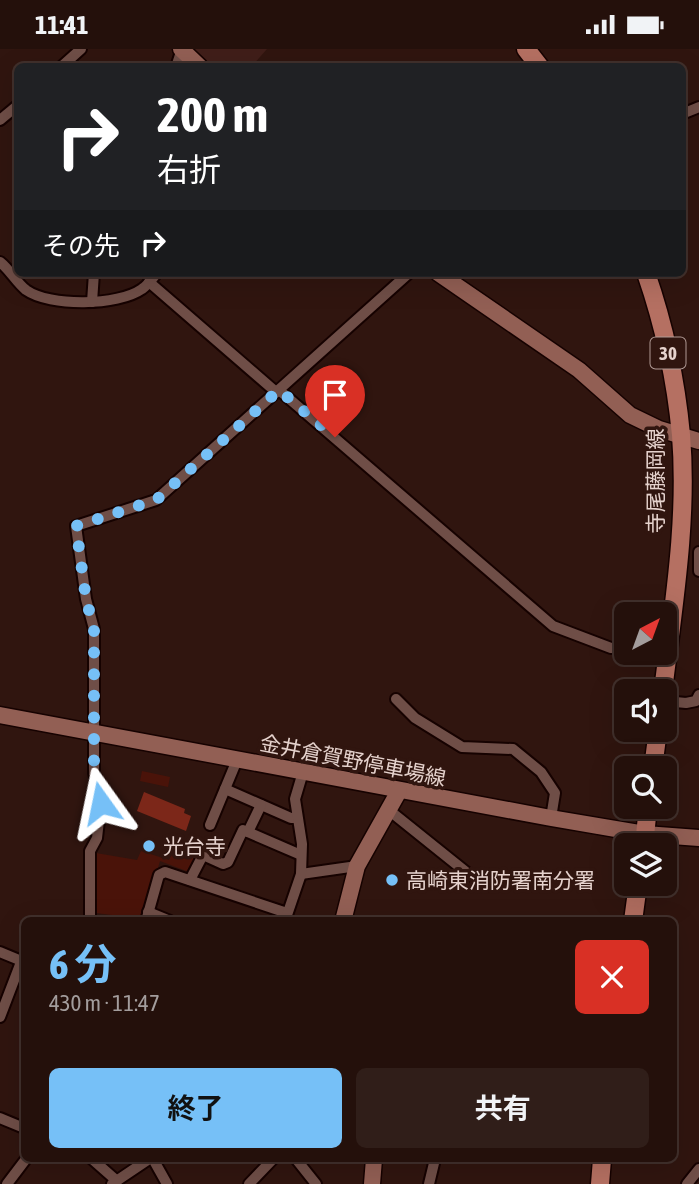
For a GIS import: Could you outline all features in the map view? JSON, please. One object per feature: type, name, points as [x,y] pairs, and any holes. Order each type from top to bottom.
[{"type":"main road","points":[[181,49],[196,63]]},
{"type":"main road","points":[[526,49],[537,63]]},
{"type":"main road","points":[[444,277],[579,370],[630,415],[645,424],[699,440]]},
{"type":"main road","name":"寺尾藤岡線","points":[[647,277],[670,363],[681,435],[681,499],[671,602]]},
{"type":"main road","name":"金井倉賀野停車場線","points":[[0,715],[551,818],[614,833]]},
{"type":"main road","points":[[344,917],[357,866],[399,791]]},
{"type":"main road","name":"金井倉賀野停車場線","points":[[677,839],[699,838]]},
{"type":"main road","points":[[634,917],[636,896]]},
{"type":"main road","points":[[372,1184],[374,1162]]},
{"type":"main road","points":[[600,1184],[602,1162]]},
{"type":"street","points":[[65,63],[81,49]]},
{"type":"street","points":[[0,120],[14,108]]},
{"type":"street","points":[[0,262],[27,291],[54,300],[92,302],[128,295],[153,277]]},
{"type":"street","points":[[92,302],[94,277]]},
{"type":"street","points":[[90,917],[90,851],[97,838],[101,803],[94,773],[94,629],[86,599],[76,526],[156,500],[405,277]]},
{"type":"street","points":[[149,282],[553,626],[614,648]]},
{"type":"street","points":[[699,552],[699,571]]},
{"type":"street","points":[[677,702],[696,701],[699,695]]},
{"type":"street","points":[[396,699],[415,718],[462,747],[506,748],[527,758],[555,793],[551,818]]},
{"type":"street","points":[[210,825],[237,760]]},
{"type":"street","points":[[147,916],[159,876],[164,872],[286,917],[301,874],[302,855],[295,799],[303,772]]},
{"type":"street","points":[[225,789],[297,818]]},
{"type":"street","points":[[248,832],[261,805]]},
{"type":"street","points":[[390,811],[471,876]]},
{"type":"street","points":[[190,880],[199,858],[203,855],[223,864],[228,862],[243,830],[302,855]]},
{"type":"street","points":[[301,874],[357,866]]},
{"type":"street","points":[[0,952],[21,961]]},
{"type":"street","points":[[0,1017],[21,967]]},
{"type":"street","points":[[0,1118],[21,1127]]},
{"type":"street","points":[[7,1184],[24,1162]]},
{"type":"street","points":[[95,1162],[114,1182],[146,1162]]},
{"type":"street","points":[[153,1162],[167,1184]]},
{"type":"street","points":[[249,1184],[270,1162]]},
{"type":"street","points":[[298,1162],[316,1184]]},
{"type":"street","points":[[429,1184],[434,1162]]},
{"type":"street","points":[[687,1184],[699,1169]]},
{"type":"shaded area","points":[[194,49],[267,49],[255,63],[208,63]]},
{"type":"shaded area","points":[[142,771],[170,777],[168,787],[140,781]]},
{"type":"shaded area","points":[[188,848],[196,852],[189,872],[160,861],[144,917],[96,913],[96,853],[137,860],[141,851],[169,860],[172,854],[185,858]]},
{"type":"building","points":[[144,792],[185,809],[184,813],[191,816],[186,831],[137,811]]},
{"type":"place","name":"光台寺","points":[[149,846]]},
{"type":"place","name":"高崎東消防署南分署","points":[[392,880]]},
{"type":"route","points":[[101,803],[94,773],[94,629],[86,599],[83,561],[76,526],[156,500],[279,390],[335,437]]}]
